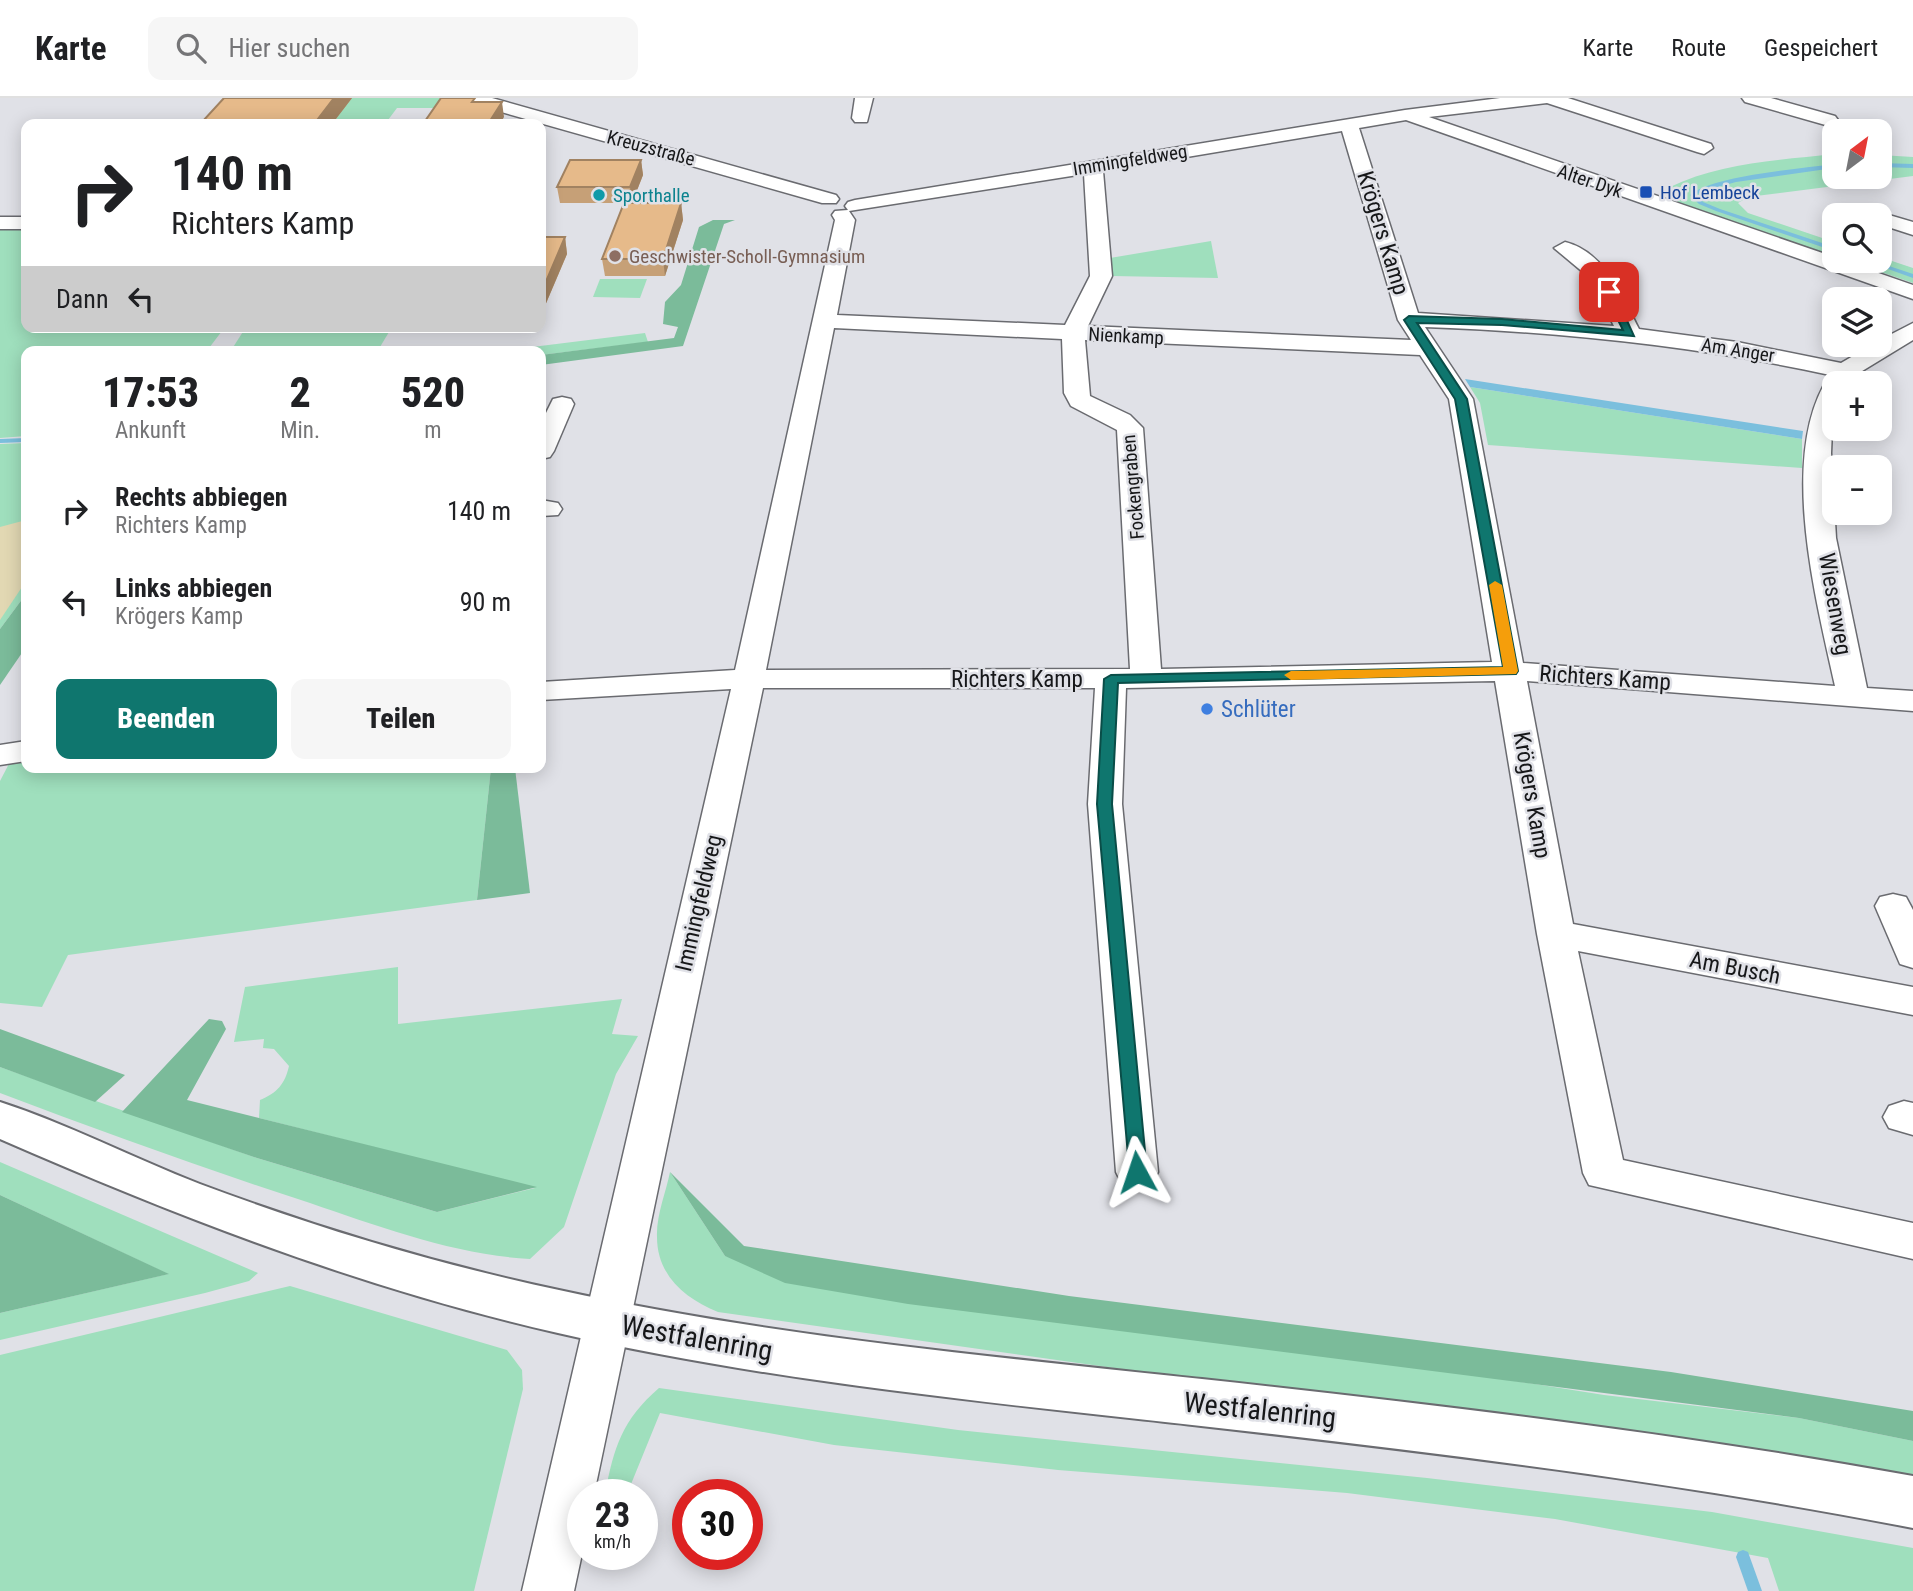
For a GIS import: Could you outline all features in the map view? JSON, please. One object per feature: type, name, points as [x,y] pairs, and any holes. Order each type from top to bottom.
[{"type":"street","name":"Kreuzstraße","points":[[474,98],[545,119]]},
{"type":"street","points":[[861,118],[864,98]]},
{"type":"street","name":"Immingfeldweg","points":[[548,1591],[748,679],[845,220],[842,207],[1349,125],[1401,107],[1544,98]]},
{"type":"street","points":[[1550,98],[1704,148]]},
{"type":"street","points":[[1751,98],[1825,119]]},
{"type":"street","name":"Alter Dyk","points":[[1401,107],[1913,292]]},
{"type":"street","name":"Kreuzstraße","points":[[546,119],[842,207]]},
{"type":"street","name":"Krögers Kamp","points":[[1349,125],[1409,320],[1461,399],[1556,934],[1604,1173],[1913,1241]]},
{"type":"street","name":"Fockengraben","points":[[1093,166],[1101,276],[1073,333],[1076,393],[1080,401],[1121,420],[1130,428],[1128,679],[1105,804],[1137,1172]]},
{"type":"street","points":[[1892,222],[1913,229]]},
{"type":"street","points":[[0,223],[21,223]]},
{"type":"street","points":[[1565,248],[1583,257],[1601,275],[1630,334]]},
{"type":"street","name":"Am Anger","points":[[1409,320],[1502,322],[1630,334],[1778,356],[1822,374]]},
{"type":"street","name":"Nienkamp","points":[[824,321],[1429,348]]},
{"type":"street","points":[[1854,371],[1913,330]]},
{"type":"street","points":[[546,440],[562,404]]},
{"type":"street","name":"Wiesenweg","points":[[1822,427],[1818,506],[1837,627],[1853,695]]},
{"type":"street","name":"Richters Kamp","points":[[546,691],[748,679],[1128,679],[1511,671],[1913,701]]},
{"type":"street","points":[[0,755],[21,752]]},
{"type":"street","points":[[1893,906],[1913,956]]},
{"type":"street","name":"Am Busch","points":[[1556,934],[1913,1001]]},
{"type":"street","name":"Westfalenring","points":[[0,1120],[208,1206],[409,1272],[606,1322],[755,1348],[1014,1383],[1423,1426],[1631,1454],[1913,1502]]},
{"type":"green space","points":[[234,98],[445,98],[466,108],[397,108],[389,119],[215,119]]},
{"type":"green space","points":[[1822,155],[1822,188],[1748,197],[1738,203],[1748,213],[1822,238],[1822,252],[1674,201],[1669,194],[1670,187],[1689,179],[1729,168]]},
{"type":"green space","points":[[1892,156],[1913,157],[1913,176],[1892,179]]},
{"type":"green space","points":[[713,220],[735,220],[724,224],[683,346],[546,364],[546,354],[674,338],[678,327],[663,324],[665,302],[681,285],[699,227]]},
{"type":"green space","points":[[0,230],[21,230],[21,333],[220,333],[211,346],[21,346],[21,436],[0,438]]},
{"type":"green space","points":[[1211,241],[1218,278],[1112,276],[1110,258]]},
{"type":"green space","points":[[1892,261],[1913,268],[1913,283],[1884,273],[1892,273]]},
{"type":"green space","points":[[600,279],[647,279],[640,298],[593,297]]},
{"type":"green space","points":[[242,333],[388,333],[381,346],[234,346]]},
{"type":"green space","points":[[645,333],[648,342],[546,354],[546,346],[540,346]]},
{"type":"green space","points":[[1470,387],[1802,439],[1802,468],[1488,445],[1480,403]]},
{"type":"green space","points":[[21,443],[21,601],[0,629],[0,444]]},
{"type":"green space","points":[[21,601],[21,654],[0,685],[0,629]]},
{"type":"green space","points":[[21,757],[21,773],[490,773],[477,900],[68,955],[42,1007],[0,1003],[0,781],[12,758]]},
{"type":"green space","points":[[490,773],[516,773],[530,893],[477,900]]},
{"type":"green space","points":[[398,967],[398,1024],[622,999],[612,1034],[638,1036],[616,1074],[564,1227],[530,1259],[474,1252],[391,1230],[193,1164],[0,1093],[0,1067],[257,1158],[437,1212],[535,1188],[259,1118],[260,1100],[279,1087],[289,1066],[274,1049],[263,1048],[264,1039],[234,1042],[245,987]]},
{"type":"green space","points":[[209,1019],[222,1021],[226,1029],[187,1100],[537,1187],[437,1212],[257,1158],[122,1112]]},
{"type":"green space","points":[[0,1029],[125,1075],[95,1102],[0,1067]]},
{"type":"green space","points":[[0,1162],[258,1273],[249,1281],[205,1293],[0,1340],[0,1313],[168,1274],[0,1195]]},
{"type":"green space","points":[[670,1172],[725,1256],[1604,1395],[1799,1418],[1913,1441],[1913,1481],[718,1312],[685,1293],[662,1263],[658,1251],[657,1229]]},
{"type":"green space","points":[[670,1172],[744,1246],[1069,1296],[1671,1372],[1913,1411],[1913,1441],[1799,1418],[908,1304],[785,1283],[725,1256]]},
{"type":"green space","points":[[0,1195],[169,1274],[0,1313]]},
{"type":"green space","points":[[290,1286],[507,1350],[522,1370],[523,1389],[474,1591],[0,1591],[0,1355]]},
{"type":"green space","points":[[659,1388],[958,1430],[1427,1478],[1712,1512],[1913,1548],[1913,1591],[1779,1591],[1768,1558],[1555,1519],[1347,1493],[1058,1470],[834,1445],[660,1413],[633,1479],[608,1479],[622,1435],[646,1400]]},
{"type":"sand","points":[[21,521],[21,588],[0,620],[0,527]]},
{"type":"water","points":[[1465,379],[1803,431],[1802,439],[1470,387]]},
{"type":"building","points":[[224,98],[334,98],[318,119],[205,119]]},
{"type":"building","points":[[441,98],[475,98],[472,102],[502,102],[491,119],[426,119]]},
{"type":"building","points":[[570,160],[641,160],[630,187],[557,187]]},
{"type":"building","points":[[624,203],[681,203],[663,259],[602,259]]},
{"type":"building","points":[[546,237],[565,237],[546,282]]},
{"type":"waterway","points":[[1892,165],[1913,166]]},
{"type":"waterway","points":[[1822,168],[1736,180],[1693,195],[1701,203],[1718,210],[1822,245]]},
{"type":"waterway","points":[[1892,269],[1913,276]]},
{"type":"waterway","points":[[0,441],[21,440]]},
{"type":"waterway","points":[[1743,1557],[1755,1591]]},
{"type":"slow traffic","points":[[1291,675],[1511,671],[1495,585]]},
{"type":"place","name":"Hof Lembeck","points":[[1646,192]]},
{"type":"place","name":"Sporthalle","points":[[599,195]]},
{"type":"place","name":"Geschwister-Scholl-Gymnasium","points":[[615,256]]},
{"type":"place","name":"Schlüter","points":[[1207,709]]},
{"type":"route","points":[[1137,1172],[1105,804],[1111,679],[1511,671],[1461,399],[1409,320],[1502,322],[1630,334],[1609,292]]}]
